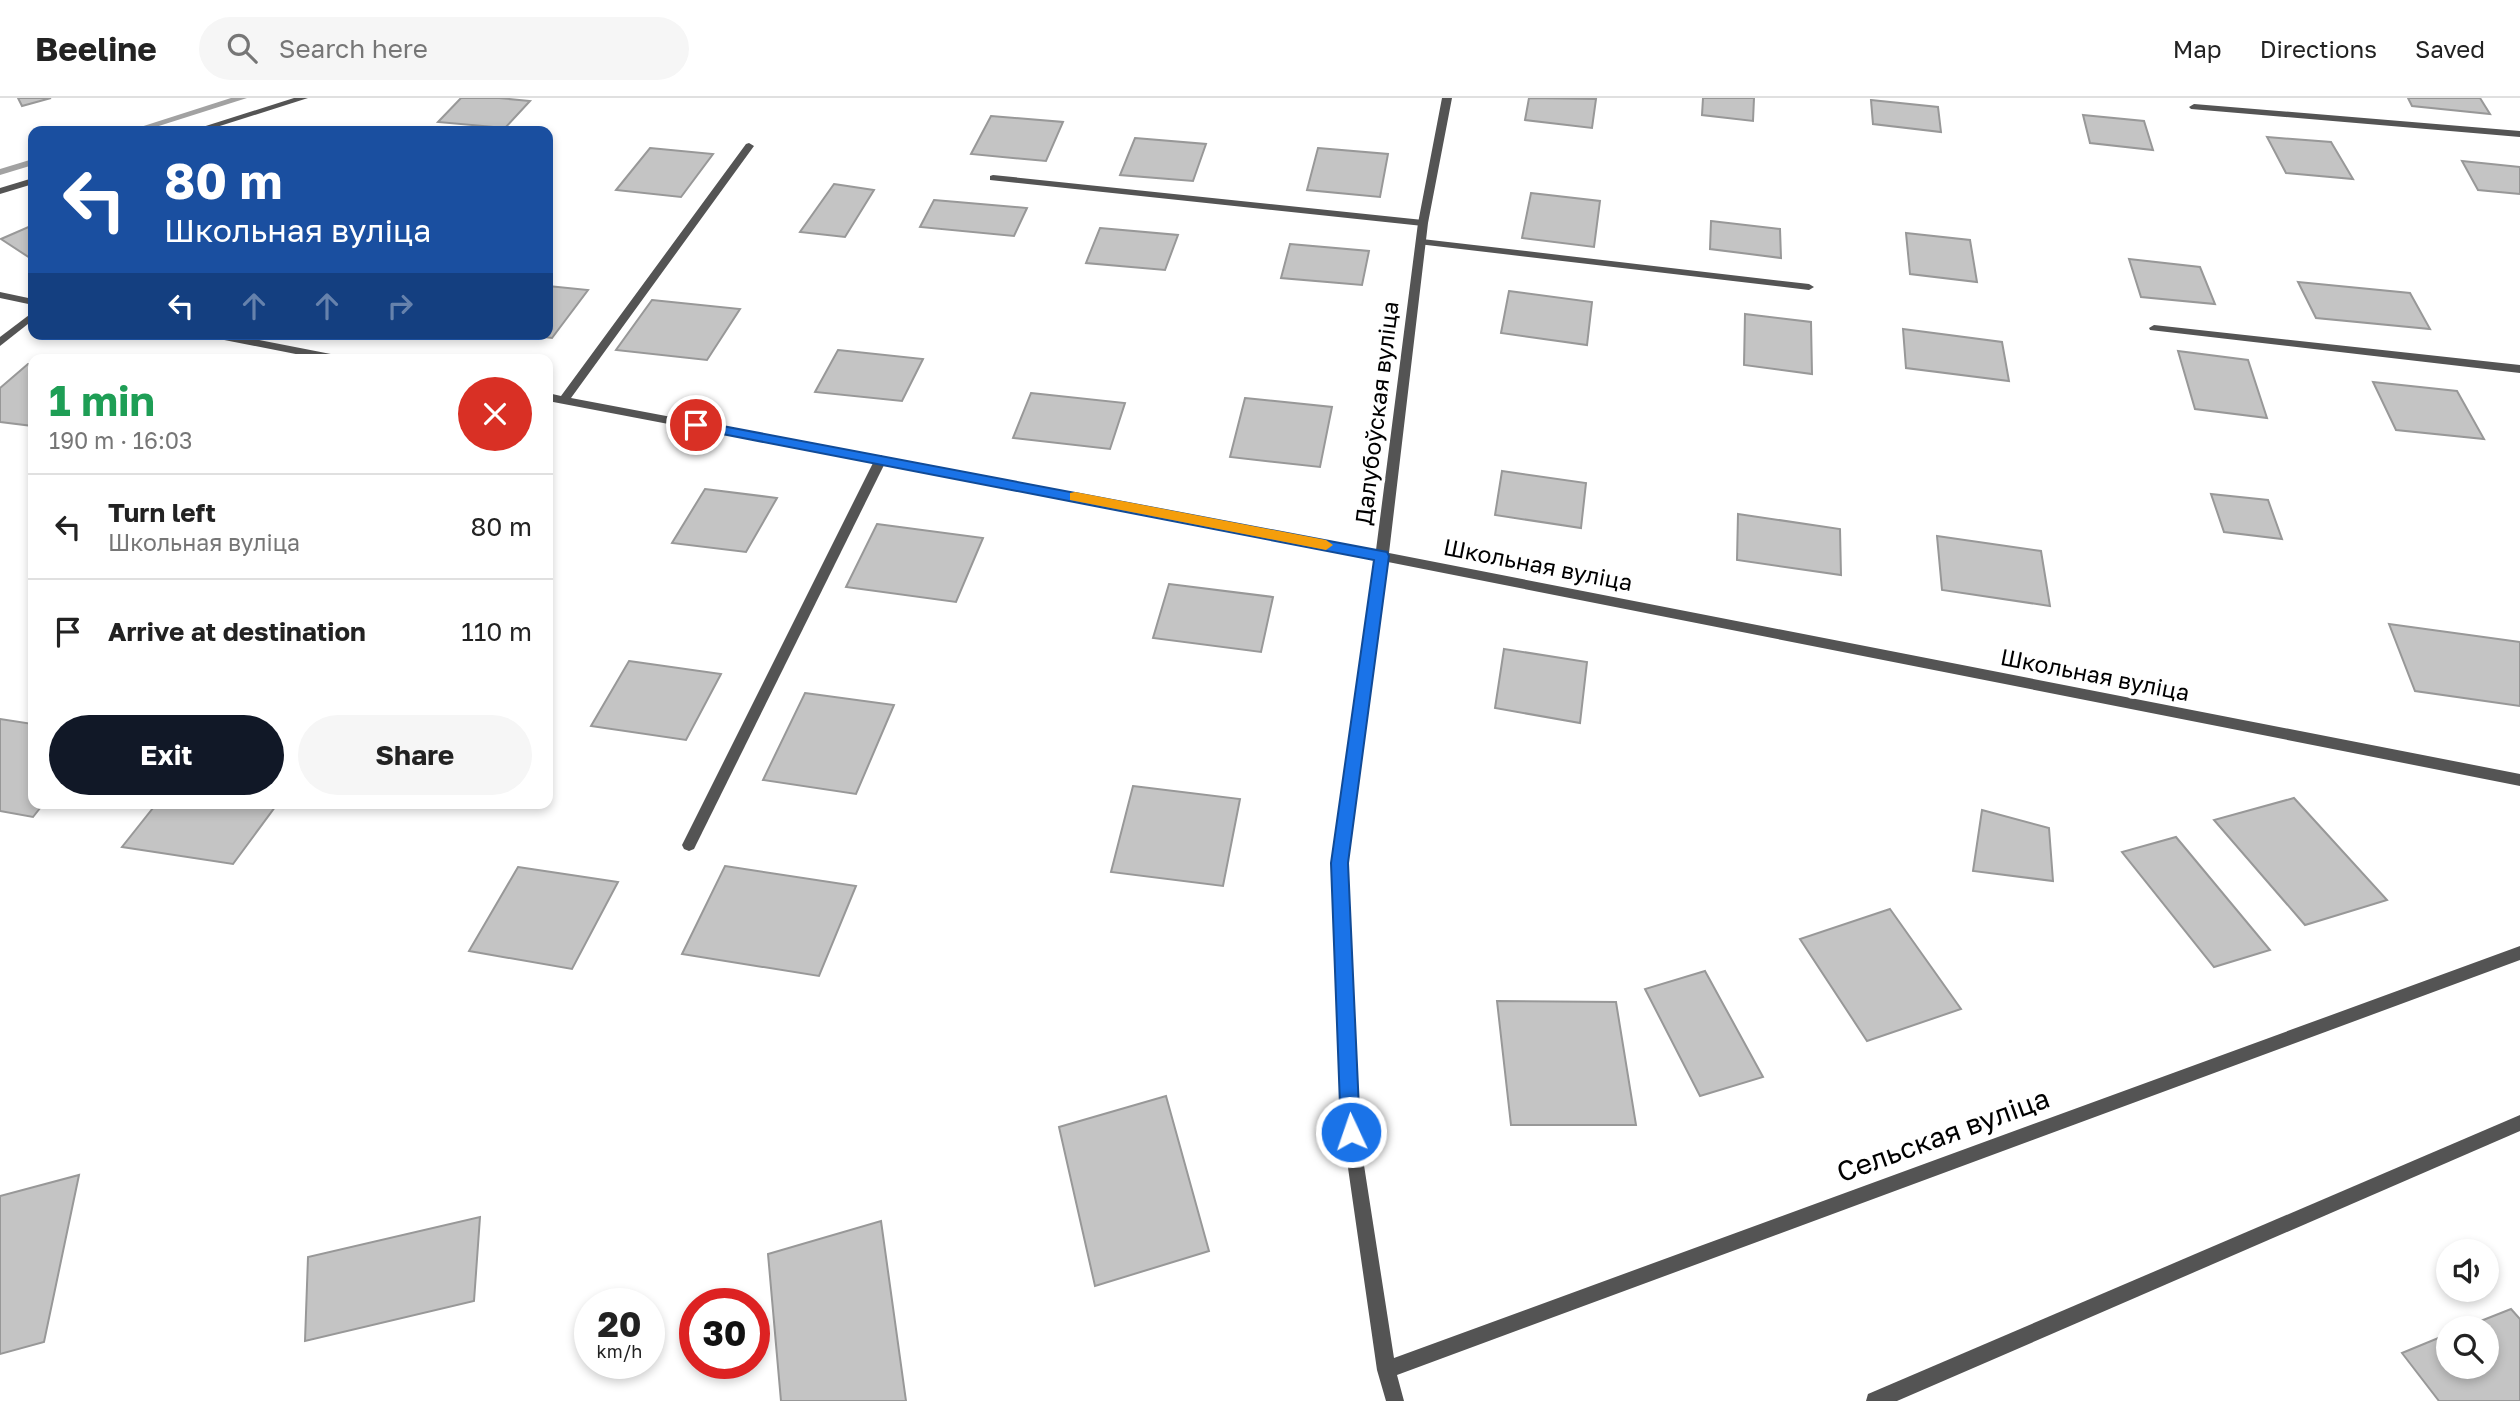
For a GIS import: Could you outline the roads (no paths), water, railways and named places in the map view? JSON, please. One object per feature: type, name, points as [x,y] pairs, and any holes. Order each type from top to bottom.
[{"type":"street","points":[[211,126],[303,98]]},
{"type":"street","name":"Далубоўская вуліца","points":[[1395,1401],[1386,1370],[1351,1132],[1339,863],[1382,556],[1423,223],[1447,98]]},
{"type":"street","points":[[2194,107],[2520,134]]},
{"type":"street","points":[[564,400],[749,146]]},
{"type":"street","points":[[993,178],[1423,223]]},
{"type":"street","points":[[0,191],[28,183]]},
{"type":"street","points":[[1422,242],[1809,288]]},
{"type":"street","points":[[0,295],[28,301]]},
{"type":"street","points":[[0,343],[28,319]]},
{"type":"street","points":[[2154,328],[2520,369]]},
{"type":"street","points":[[241,340],[315,354]]},
{"type":"street","name":"Школьная вуліца","points":[[553,398],[1382,556],[2520,779]]},
{"type":"street","points":[[689,845],[881,459]]},
{"type":"street","name":"Сельская вуліца","points":[[1386,1370],[2520,953]]},
{"type":"street","points":[[1875,1401],[2520,1123]]},
{"type":"waterway","points":[[150,126],[242,98]]},
{"type":"waterway","points":[[0,172],[28,164]]}]
